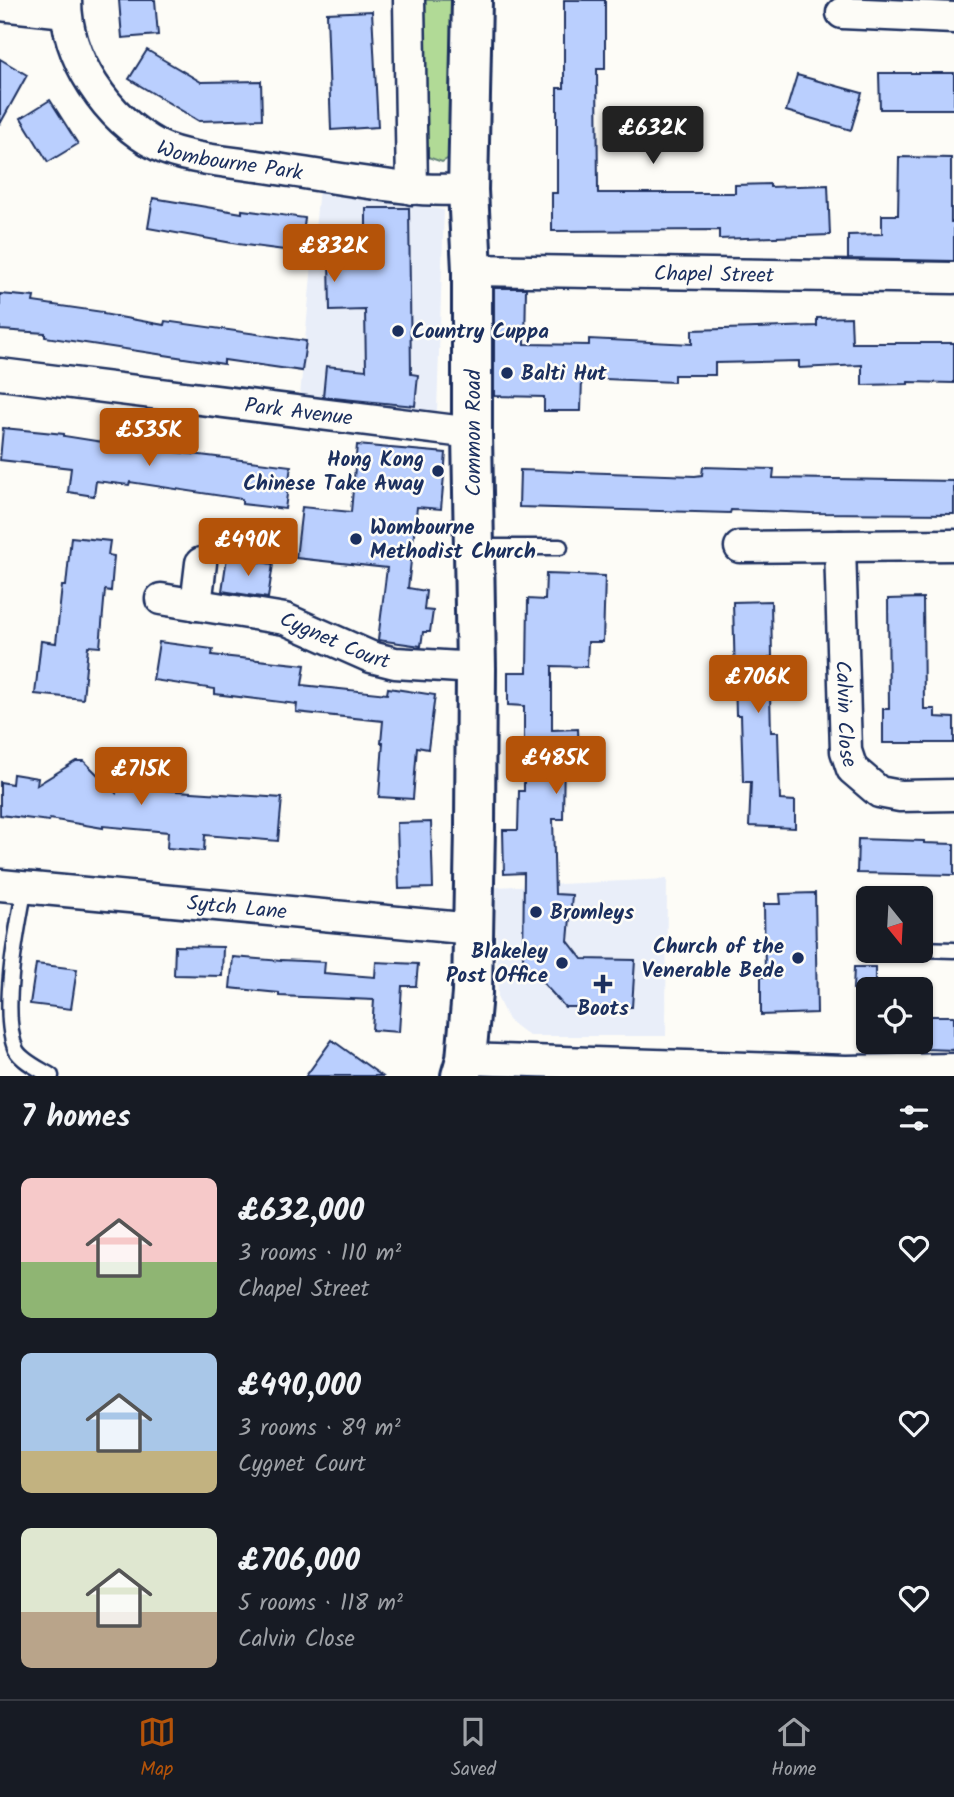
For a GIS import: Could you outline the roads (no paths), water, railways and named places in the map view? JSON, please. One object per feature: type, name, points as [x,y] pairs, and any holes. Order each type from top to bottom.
[{"type":"street","points":[[409,0],[412,189]]},
{"type":"street","name":"Common Road","points":[[464,1068],[472,993],[475,827],[472,270],[468,190],[472,0]]},
{"type":"street","name":"Wombourne Park","points":[[0,5],[66,6],[78,58],[90,82],[139,133],[160,147],[228,162],[412,189],[468,190]]},
{"type":"street","points":[[842,13],[954,18]]},
{"type":"street","name":"Chapel Street","points":[[472,270],[954,278]]},
{"type":"street","name":"Park Avenue","points":[[0,374],[472,433]]},
{"type":"street","points":[[740,547],[954,545]]},
{"type":"street","name":"Calvin Close","points":[[840,547],[846,751],[852,769],[879,792],[900,796],[954,795]]},
{"type":"street","points":[[196,605],[201,563]]},
{"type":"street","name":"Cygnet Court","points":[[161,599],[285,619],[371,657],[396,663],[476,668]]},
{"type":"street","name":"Sytch Lane","points":[[12,886],[472,929]]},
{"type":"street","points":[[464,1068],[846,1071],[954,1069]]},
{"type":"lane","points":[[474,547],[560,547]]},
{"type":"lane","points":[[12,886],[6,995],[7,1026],[16,1052],[51,1076]]},
{"type":"lane","points":[[933,950],[954,950]]},
{"type":"place","name":"Country Cuppa","points":[[398,331]]},
{"type":"place","name":"Balti Hut","points":[[507,373]]},
{"type":"place","name":"Hong Kong Chinese Take Away","points":[[438,471]]},
{"type":"place","name":"Wombourne Methodist Church","points":[[356,539]]},
{"type":"place","name":"Bromleys","points":[[536,912]]},
{"type":"place","name":"Church of the Venerable Bede","points":[[798,958]]},
{"type":"place","name":"Blakeley Post Office","points":[[562,963]]},
{"type":"place","name":"Boots","points":[[603,984]]}]
